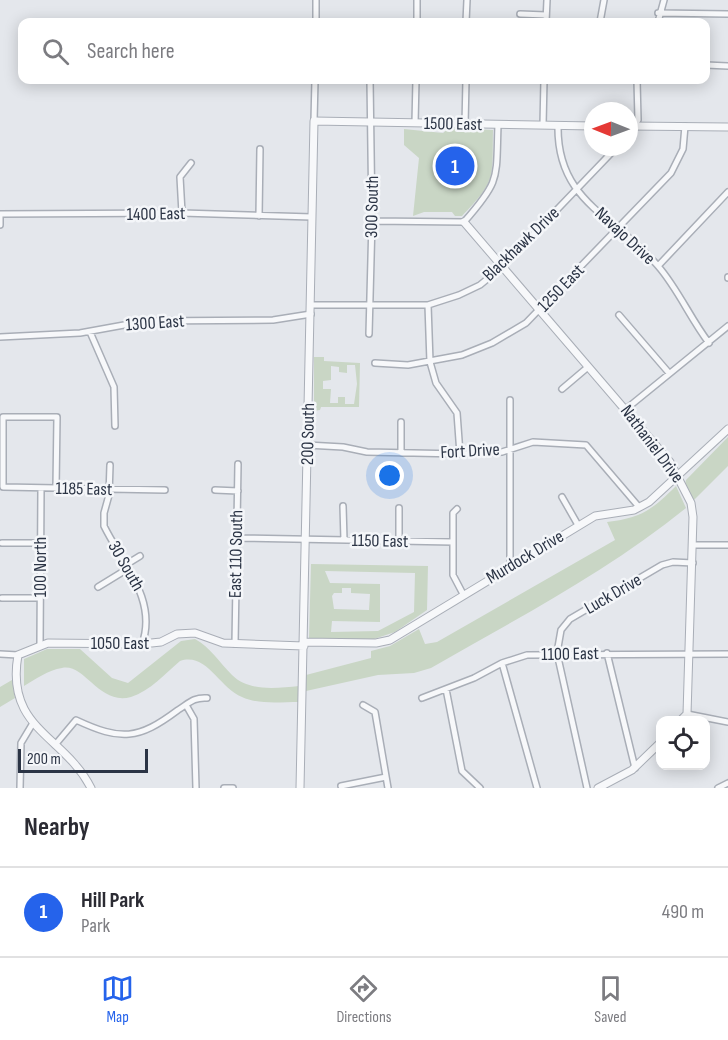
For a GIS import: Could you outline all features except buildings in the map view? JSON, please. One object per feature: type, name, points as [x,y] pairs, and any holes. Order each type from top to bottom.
[{"type":"street","points":[[316,0],[316,18]]},
{"type":"street","points":[[417,0],[417,18]]},
{"type":"street","points":[[466,18],[467,0]]},
{"type":"street","points":[[520,14],[546,15],[547,0]]},
{"type":"street","points":[[601,18],[604,0]]},
{"type":"street","points":[[658,18],[664,0]]},
{"type":"street","points":[[658,13],[728,14]]},
{"type":"street","points":[[710,65],[728,66]]},
{"type":"street","name":"200 South","points":[[300,788],[315,84]]},
{"type":"street","name":"300 South","points":[[369,334],[372,220],[370,84]]},
{"type":"street","points":[[415,123],[416,84]]},
{"type":"street","points":[[465,125],[466,84]]},
{"type":"street","points":[[543,125],[544,84]]},
{"type":"street","points":[[635,102],[637,84]]},
{"type":"street","name":"1500 East","points":[[314,122],[584,126]]},
{"type":"street","points":[[372,220],[464,222],[490,192],[496,178],[498,125]]},
{"type":"street","name":"Navajo Drive","points":[[558,126],[558,150],[575,190],[658,266],[709,343]]},
{"type":"street","points":[[638,126],[728,127]]},
{"type":"street","name":"1250 East","points":[[375,363],[408,365],[462,355],[492,343],[526,323],[676,166],[683,149],[685,126]]},
{"type":"street","points":[[259,216],[260,149]]},
{"type":"street","name":"Blackhawk Drive","points":[[370,306],[428,305],[470,290],[503,266],[607,156]]},
{"type":"street","points":[[182,213],[180,177],[191,163]]},
{"type":"street","points":[[658,266],[728,192]]},
{"type":"street","name":"1400 East","points":[[0,214],[182,213],[312,217]]},
{"type":"street","points":[[0,214],[0,225]]},
{"type":"street","name":"Nathaniel Drive","points":[[464,222],[626,409],[679,476],[691,502],[693,563],[687,714]]},
{"type":"street","points":[[311,305],[370,306]]},
{"type":"street","points":[[428,305],[430,362],[436,383],[458,413],[459,454]]},
{"type":"street","name":"1300 East","points":[[0,336],[90,332],[146,321],[273,320],[311,314]]},
{"type":"street","points":[[620,315],[669,373]]},
{"type":"street","points":[[626,409],[728,326]]},
{"type":"street","points":[[90,332],[114,387],[115,426]]},
{"type":"street","points":[[562,389],[588,367]]},
{"type":"street","points":[[510,400],[510,565]]},
{"type":"street","name":"1185 East","points":[[56,488],[57,417],[3,417],[3,488],[165,490]]},
{"type":"street","points":[[401,422],[401,453]]},
{"type":"street","name":"Murdock Drive","points":[[304,644],[376,644],[390,640],[578,525],[595,516],[639,507],[657,496],[728,429]]},
{"type":"street","name":"Fort Drive","points":[[307,445],[401,453],[459,454],[492,454],[533,442],[586,445],[639,507]]},
{"type":"street","name":"East 110 South","points":[[235,644],[238,464]]},
{"type":"street","name":"30 South","points":[[110,465],[104,526],[144,597],[142,644]]},
{"type":"street","name":"100 North","points":[[40,645],[41,488]]},
{"type":"street","points":[[215,490],[237,491]]},
{"type":"street","points":[[562,497],[578,525]]},
{"type":"street","points":[[343,506],[344,540]]},
{"type":"street","points":[[399,508],[399,541]]},
{"type":"street","points":[[457,508],[453,513],[453,575],[463,594]]},
{"type":"street","name":"1150 East","points":[[237,538],[453,543]]},
{"type":"street","points":[[2,543],[41,543]]},
{"type":"street","points":[[693,545],[728,545]]},
{"type":"street","points":[[98,587],[140,556]]},
{"type":"street","name":"Luck Drive","points":[[557,653],[561,630],[570,620],[662,566],[673,562],[693,563]]},
{"type":"street","points":[[2,598],[40,598]]},
{"type":"street","name":"1050 East","points":[[18,654],[29,653],[40,645],[55,642],[142,644],[161,642],[177,634],[195,633],[223,643],[304,644]]},
{"type":"street","points":[[557,653],[587,788]]},
{"type":"street","name":"1100 East","points":[[422,698],[502,663],[527,655],[557,653],[728,654]]},
{"type":"street","points":[[607,653],[635,768]]},
{"type":"street","points":[[0,654],[18,654],[19,696],[33,723],[80,770],[91,788]]},
{"type":"street","points":[[502,663],[537,788]]},
{"type":"street","points":[[446,689],[462,771],[480,788]]},
{"type":"street","points":[[55,744],[76,720],[111,734],[134,735],[155,726],[196,697],[207,698]]},
{"type":"street","points":[[186,705],[194,719],[196,788]]},
{"type":"street","points":[[363,705],[375,712],[388,788]]},
{"type":"street","points":[[687,714],[728,722]]},
{"type":"street","points":[[20,788],[21,743],[33,723]]},
{"type":"street","points":[[598,788],[635,768],[656,747]]},
{"type":"street","points":[[341,786],[386,777]]},
{"type":"street","points":[[718,788],[728,783]]},
{"type":"street","points":[[224,788],[233,788]]},
{"type":"green space","points":[[449,128],[493,130],[492,169],[487,186],[462,216],[455,216],[452,212],[424,212],[413,216],[419,158],[404,145],[404,129],[443,133]]},
{"type":"green space","points":[[314,357],[324,357],[324,361],[360,363],[359,407],[321,407],[320,410],[314,411]],"holes":[[[347,365],[355,365],[357,384],[354,404],[345,404],[345,397],[338,397],[338,403],[330,403],[331,389],[323,389],[323,381],[331,380],[331,366],[339,367],[339,372],[347,373]]]},
{"type":"green space","points":[[728,437],[728,466],[693,501],[685,484],[686,480]]},
{"type":"green space","points":[[676,486],[686,508],[656,531],[594,574],[431,668],[414,673],[378,675],[306,691],[306,675],[371,658],[371,651],[390,646],[419,629],[425,644],[437,642],[615,540],[607,522],[645,512]]},
{"type":"green space","points":[[311,564],[428,566],[427,610],[395,632],[371,640],[309,638]],"holes":[[[325,571],[415,573],[414,612],[378,631],[331,632],[332,621],[380,622],[380,584],[330,583]],[[342,588],[351,588],[351,593],[370,594],[369,610],[334,609],[332,596],[334,593],[342,593]]]},
{"type":"green space","points":[[195,639],[210,651],[232,675],[247,684],[264,688],[299,686],[299,702],[278,703],[249,700],[226,686],[205,666],[189,660],[180,661],[151,686],[131,697],[110,696],[70,668],[52,671],[24,686],[24,659],[47,649],[80,649],[112,678],[128,683],[181,641]]},
{"type":"green space","points":[[12,680],[15,698],[0,707],[0,687]]},
{"type":"place","name":"Hill Park","points":[[455,166]]}]
